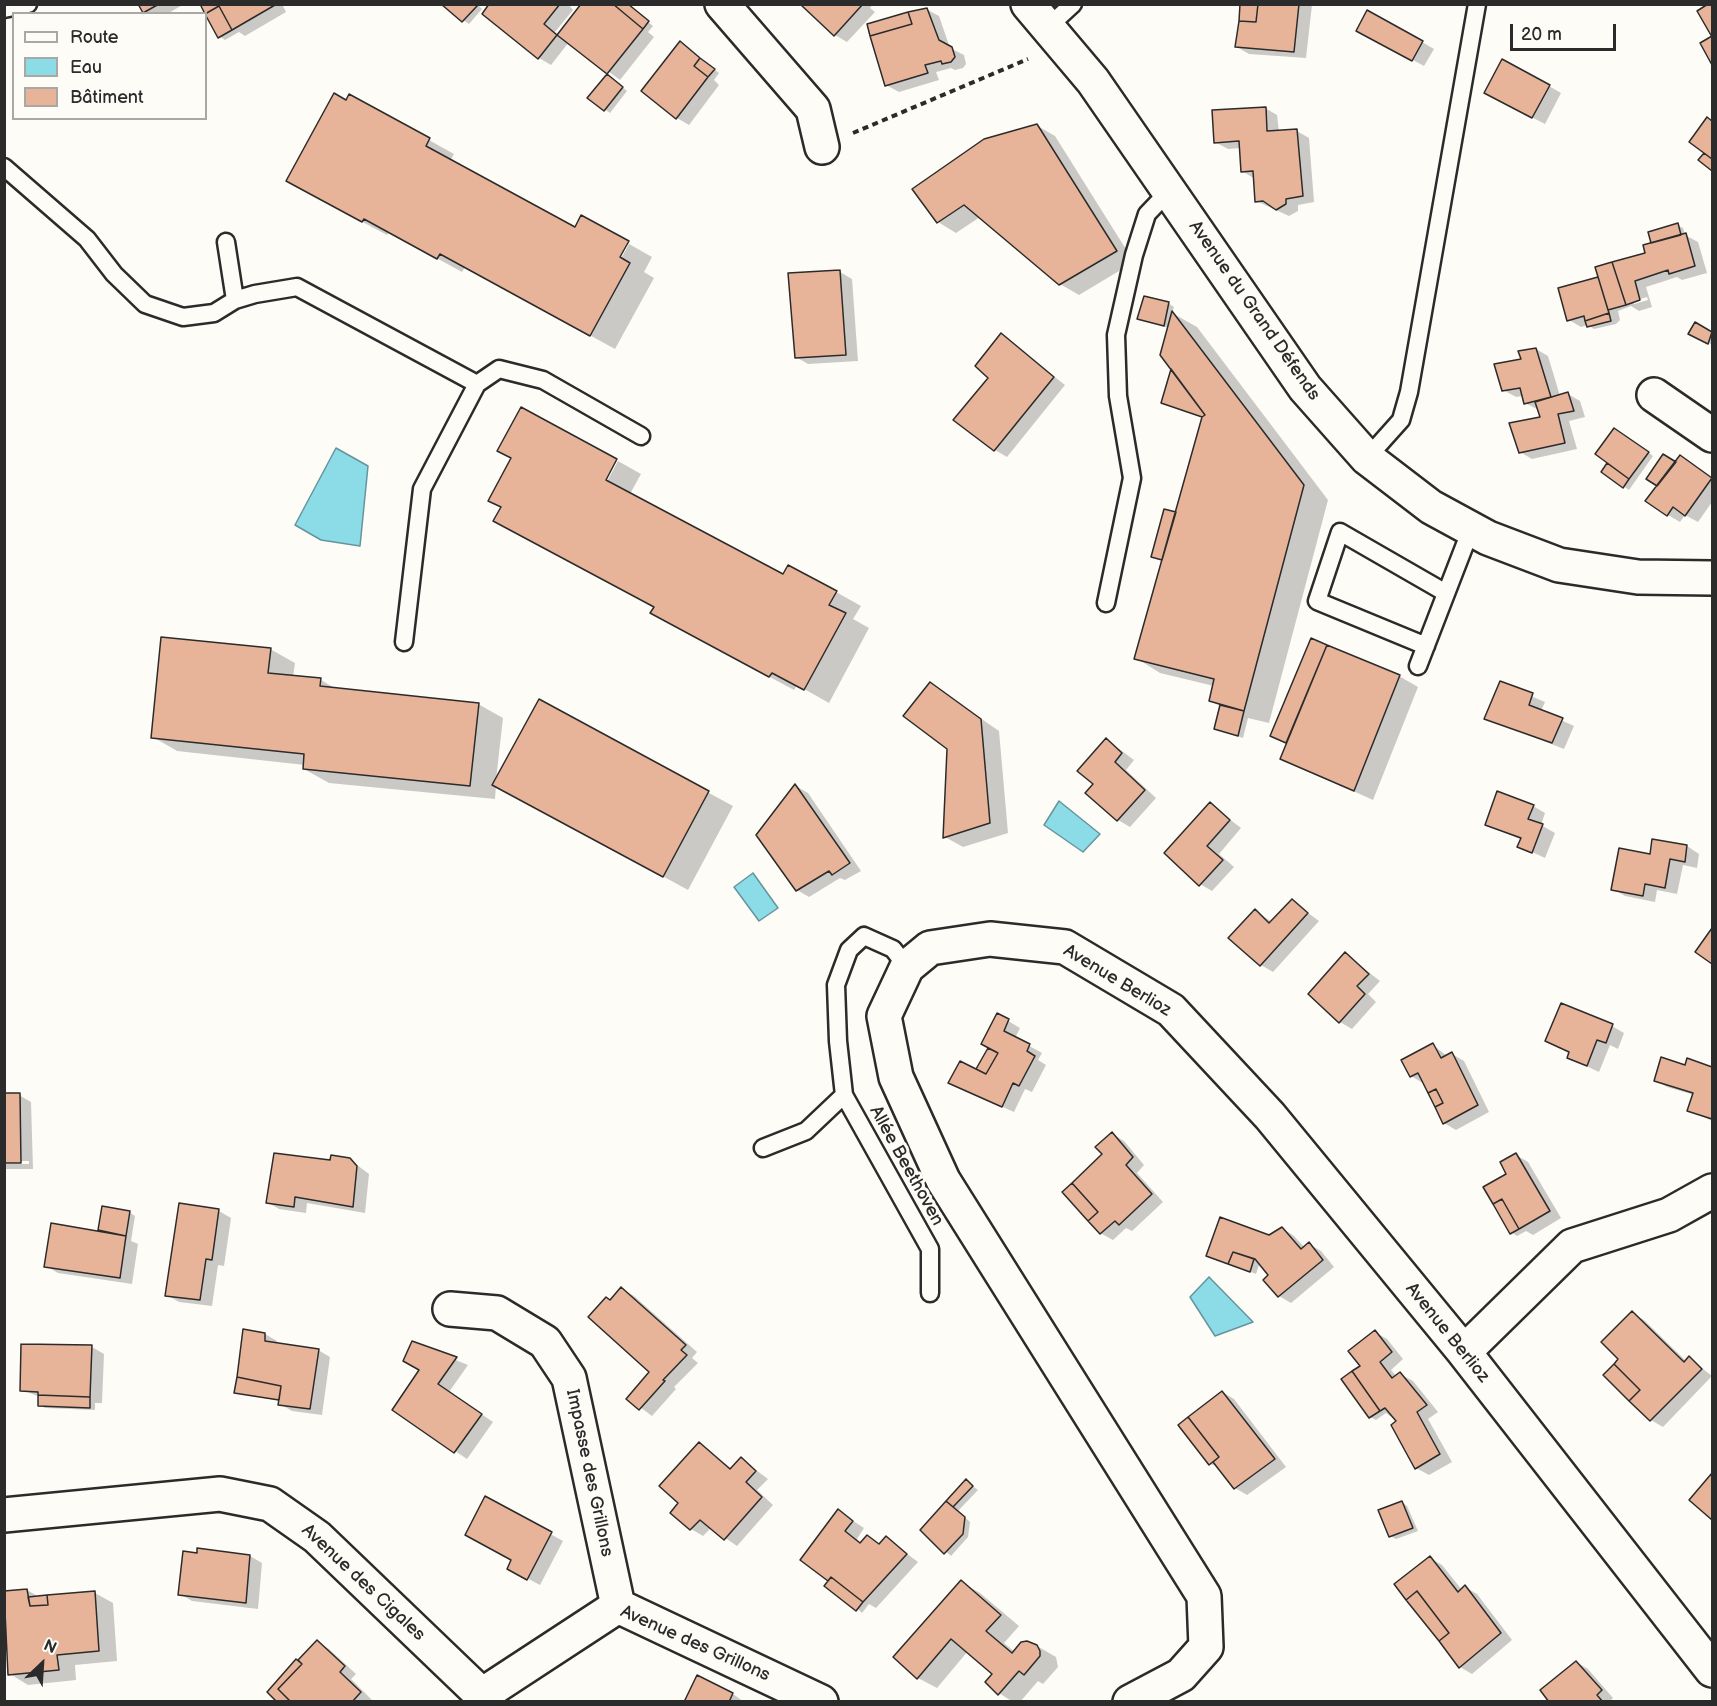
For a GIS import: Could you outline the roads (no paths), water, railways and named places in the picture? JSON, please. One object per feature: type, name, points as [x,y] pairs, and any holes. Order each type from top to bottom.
[{"type":"street","points":[[722,4],[813,109],[822,147]]},
{"type":"street","name":"Avenue du Grand Défends","points":[[1046,25],[1093,81],[1305,388],[1367,458],[1431,507],[1488,538],[1558,565],[1638,577],[1712,576]]},
{"type":"street","points":[[1654,395],[1713,435]]},
{"type":"street","name":"Avenue Berlioz","points":[[1130,1701],[1181,1675],[1206,1647],[1204,1596],[943,1180],[896,1077],[884,1016],[907,967],[930,948],[990,939],[1065,947],[1171,1010],[1270,1116],[1464,1352],[1713,1670]]},
{"type":"street","points":[[1464,1352],[1572,1246],[1669,1215],[1713,1191]]},
{"type":"street","name":"Impasse des Grillons","points":[[450,1309],[497,1313],[545,1342],[569,1378],[618,1605]]},
{"type":"street","name":"Avenue des Cigales","points":[[4,1515],[220,1494],[270,1504],[318,1537],[486,1698]]},
{"type":"street","name":"Avenue des Grillons","points":[[486,1698],[618,1605],[821,1701]]},
{"type":"lane","points":[[4,9],[28,4]]},
{"type":"lane","points":[[1046,25],[1073,4]]},
{"type":"lane","points":[[1367,458],[1401,420],[1409,392],[1477,4]]},
{"type":"lane","points":[[4,167],[87,239],[114,274],[145,304],[183,317],[214,313],[235,300],[297,287],[477,384]]},
{"type":"lane","points":[[1106,603],[1132,478],[1118,396],[1116,335],[1134,255],[1147,214],[1169,191]]},
{"type":"lane","points":[[226,242],[235,300]]},
{"type":"lane","points":[[404,642],[422,489],[477,384],[499,369],[543,380],[641,436]]},
{"type":"lane","points":[[1418,666],[1471,529]]},
{"type":"lane","points":[[1426,646],[1317,601],[1340,532],[1446,593]]},
{"type":"lane","name":"Allée Beethoven","points":[[907,967],[892,949],[864,936],[849,950],[836,985],[838,1041],[844,1095],[930,1249],[930,1293]]},
{"type":"lane","points":[[763,1148],[806,1131],[844,1095]]},
{"type":"water","points":[[336,448],[368,466],[360,546],[321,540],[295,525]]},
{"type":"water","points":[[1059,801],[1100,834],[1083,852],[1044,825]]},
{"type":"water","points":[[753,873],[778,908],[759,921],[734,887]]},
{"type":"water","points":[[1209,1277],[1253,1322],[1215,1336],[1190,1297]]}]
